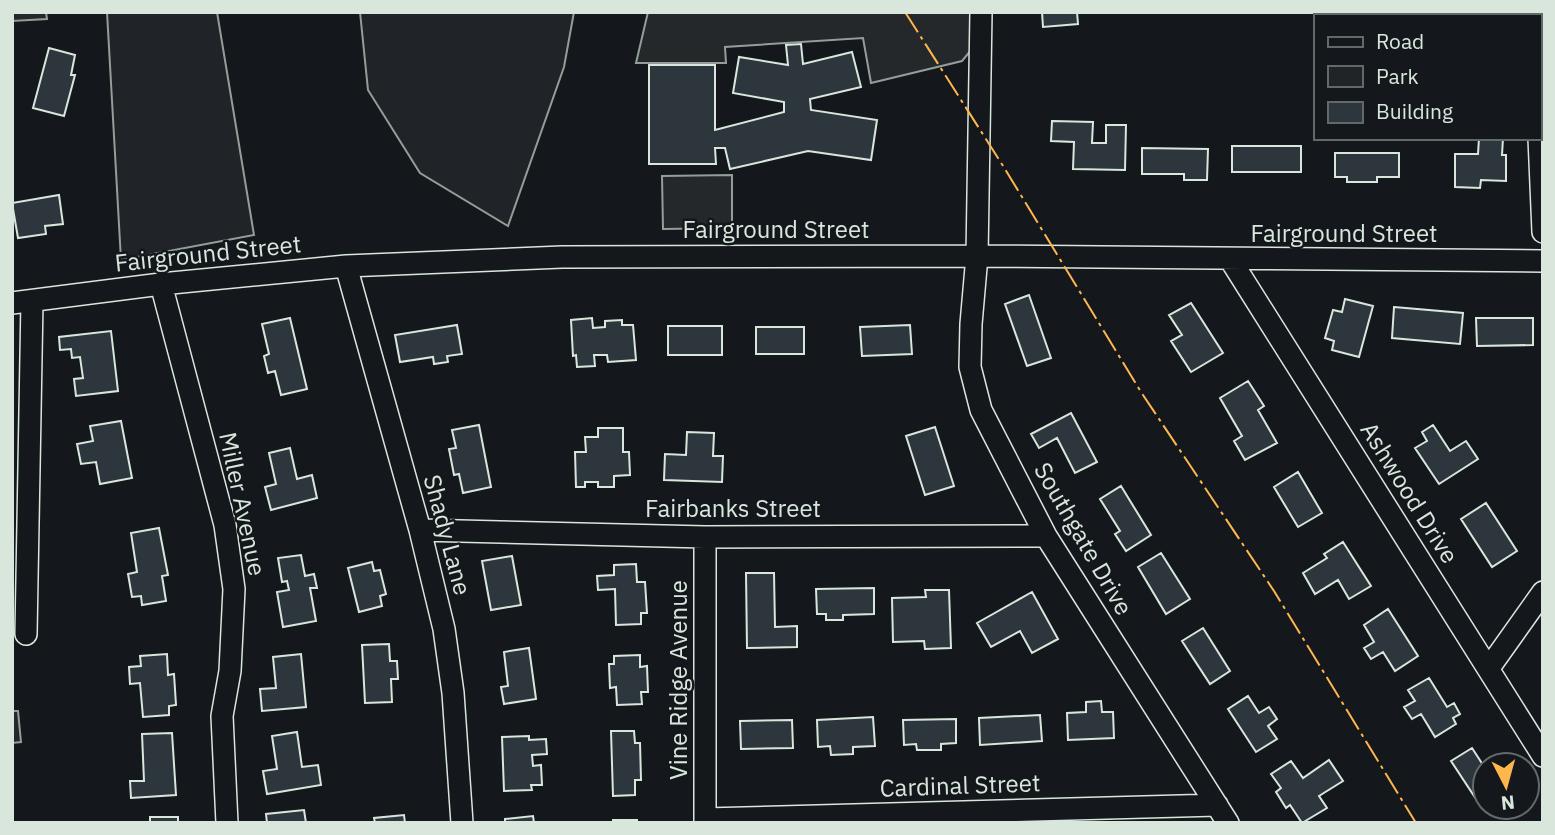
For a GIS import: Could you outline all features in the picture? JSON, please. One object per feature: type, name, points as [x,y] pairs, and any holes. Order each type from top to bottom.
[{"type":"street","name":"Southgate Drive","points":[[981,12],[977,256],[970,367],[981,411],[1046,536],[1223,814]]},
{"type":"street","points":[[1539,140],[1543,232]]},
{"type":"street","name":"Fairground Street","points":[[22,302],[161,284],[346,267],[562,257],[977,256],[1543,261]]},
{"type":"street","name":"Ashwood Drive","points":[[1230,259],[1543,756]]},
{"type":"street","name":"Shady Lane","points":[[346,267],[444,629],[453,693],[462,823]]},
{"type":"street","name":"Miller Avenue","points":[[161,284],[225,525],[234,589],[230,671],[222,716],[227,823]]},
{"type":"street","points":[[22,302],[26,634]]},
{"type":"street","name":"Fairbanks Street","points":[[419,530],[705,537],[1046,536]]},
{"type":"street","name":"Vine Ridge Avenue","points":[[705,537],[705,821]]},
{"type":"street","points":[[1489,668],[1543,592]]},
{"type":"street","name":"Cardinal Street","points":[[705,821],[1223,814]]},
{"type":"green space","points":[[107,12],[217,12],[254,235],[121,260]]},
{"type":"green space","points":[[360,12],[574,12],[564,67],[508,226],[420,173],[368,90]]},
{"type":"shaded area","points":[[12,12],[46,12],[47,19],[12,21]]},
{"type":"shaded area","points":[[648,12],[974,12],[972,49],[962,61],[871,83],[863,38],[725,47],[726,63],[636,63]]},
{"type":"shaded area","points":[[732,175],[732,228],[663,229],[662,176]]},
{"type":"shaded area","points":[[12,711],[18,711],[21,742],[12,743]]},
{"type":"building","points":[[1042,12],[1077,12],[1078,24],[1043,27]]},
{"type":"building","points":[[1442,12],[1468,12],[1468,14]]},
{"type":"building","points":[[801,44],[803,64],[852,52],[861,87],[810,99],[811,110],[877,120],[871,160],[808,151],[730,169],[725,148],[715,148],[716,164],[649,164],[649,65],[715,65],[715,130],[784,112],[784,102],[733,93],[739,57],[788,65],[786,45]]},
{"type":"building","points":[[49,48],[75,55],[71,75],[75,75],[64,116],[33,108]]},
{"type":"building","points":[[1052,121],[1093,122],[1092,143],[1106,143],[1106,125],[1126,125],[1125,170],[1073,169],[1074,142],[1051,141]]},
{"type":"building","points":[[1479,140],[1503,140],[1506,181],[1481,180],[1480,188],[1455,187],[1455,154],[1478,154]]},
{"type":"building","points":[[1232,146],[1301,146],[1301,172],[1232,172]]},
{"type":"building","points":[[1142,148],[1208,149],[1207,180],[1184,180],[1184,174],[1142,174]]},
{"type":"building","points":[[1335,153],[1399,153],[1399,177],[1377,177],[1377,182],[1347,182],[1347,177],[1335,177]]},
{"type":"building","points":[[59,195],[63,224],[45,226],[46,234],[18,238],[12,203]]},
{"type":"building","points":[[1029,295],[1051,358],[1027,366],[1005,304]]},
{"type":"building","points":[[1345,299],[1373,306],[1359,357],[1332,350],[1334,341],[1325,338],[1333,310],[1342,312]]},
{"type":"building","points":[[1191,303],[1223,353],[1191,372],[1171,341],[1182,335],[1169,315]]},
{"type":"building","points":[[1394,307],[1463,313],[1460,344],[1392,338]]},
{"type":"building","points":[[290,318],[307,389],[281,395],[275,371],[268,373],[264,356],[269,354],[262,324]]},
{"type":"building","points":[[592,318],[593,328],[605,327],[605,321],[622,320],[622,325],[633,325],[636,360],[608,362],[607,355],[594,355],[595,366],[577,367],[576,355],[573,356],[571,320]]},
{"type":"building","points":[[1476,318],[1533,318],[1533,345],[1477,346]]},
{"type":"building","points":[[457,325],[462,354],[447,356],[448,362],[434,364],[433,357],[400,362],[395,335]]},
{"type":"building","points":[[910,325],[912,354],[862,356],[860,327]]},
{"type":"building","points":[[668,326],[722,326],[722,355],[668,355]]},
{"type":"building","points":[[756,327],[804,327],[804,354],[756,354]]},
{"type":"building","points":[[111,331],[118,391],[76,396],[74,379],[83,378],[80,357],[72,358],[71,349],[60,350],[59,337]]},
{"type":"building","points":[[1248,381],[1264,406],[1258,410],[1277,443],[1245,460],[1234,441],[1242,436],[1220,398]]},
{"type":"building","points":[[1071,413],[1097,462],[1075,473],[1057,438],[1039,448],[1031,434]]},
{"type":"building","points":[[121,421],[132,478],[100,484],[96,462],[81,464],[77,444],[93,441],[90,426]]},
{"type":"building","points":[[479,425],[491,487],[463,493],[459,474],[454,475],[449,449],[456,448],[452,430]]},
{"type":"building","points":[[1433,425],[1450,451],[1466,441],[1478,459],[1439,484],[1415,448],[1427,441],[1422,432]]},
{"type":"building","points":[[935,427],[954,486],[925,495],[906,436]]},
{"type":"building","points":[[598,428],[623,428],[623,452],[629,452],[630,475],[614,476],[614,487],[598,487],[598,482],[585,482],[585,487],[576,487],[575,452],[586,452],[585,437],[598,437]]},
{"type":"building","points":[[687,432],[714,433],[713,456],[723,456],[722,482],[664,480],[665,454],[686,455]]},
{"type":"building","points":[[290,448],[297,479],[312,475],[317,498],[271,510],[265,487],[276,484],[269,453]]},
{"type":"building","points":[[1298,472],[1322,513],[1298,527],[1274,487]]},
{"type":"building","points":[[1121,486],[1151,535],[1126,551],[1115,534],[1120,531],[1100,499]]},
{"type":"building","points":[[1486,503],[1517,551],[1492,567],[1461,519]]},
{"type":"building","points":[[159,528],[168,575],[162,576],[166,601],[142,605],[141,596],[132,597],[128,574],[137,572],[131,533]]},
{"type":"building","points":[[1343,542],[1371,586],[1349,599],[1338,580],[1315,594],[1303,573],[1327,558],[1324,554]]},
{"type":"building","points":[[1161,553],[1190,599],[1166,614],[1138,567]]},
{"type":"building","points":[[301,555],[305,576],[314,574],[317,588],[310,588],[316,621],[283,627],[277,592],[289,590],[287,581],[282,582],[278,558]]},
{"type":"building","points":[[512,556],[521,605],[491,610],[482,561]]},
{"type":"building","points":[[372,562],[374,571],[380,570],[386,594],[380,596],[382,606],[359,612],[348,568]]},
{"type":"building","points":[[636,564],[637,582],[645,582],[647,613],[641,613],[641,624],[616,625],[615,589],[598,590],[597,576],[614,575],[614,565]]},
{"type":"building","points":[[746,573],[774,573],[775,627],[797,626],[797,647],[747,648]]},
{"type":"building","points":[[874,588],[874,614],[843,615],[843,620],[826,620],[826,614],[817,614],[816,589]]},
{"type":"building","points":[[925,590],[949,590],[951,648],[925,649],[924,641],[893,642],[892,598],[926,597]]},
{"type":"building","points":[[1032,592],[1058,639],[1032,653],[1020,631],[991,647],[977,623]]},
{"type":"building","points":[[1388,609],[1418,656],[1395,671],[1383,652],[1371,659],[1364,648],[1374,642],[1364,625]]},
{"type":"building","points":[[1203,628],[1230,671],[1210,684],[1182,641]]},
{"type":"building","points":[[389,644],[390,661],[397,661],[398,679],[391,679],[392,702],[365,703],[362,645]]},
{"type":"building","points":[[529,648],[536,699],[504,704],[501,687],[508,686],[504,652]]},
{"type":"building","points":[[167,654],[168,675],[174,674],[176,705],[169,706],[169,715],[143,717],[140,683],[130,684],[129,667],[141,666],[140,656]]},
{"type":"building","points":[[301,654],[306,707],[262,711],[260,689],[276,688],[273,657]]},
{"type":"building","points":[[640,655],[640,667],[647,666],[648,692],[641,692],[642,704],[617,705],[616,687],[610,688],[609,664],[614,664],[614,656]]},
{"type":"building","points":[[1429,678],[1447,707],[1454,703],[1460,714],[1453,718],[1456,724],[1435,737],[1421,714],[1412,719],[1404,707],[1415,701],[1408,690]]},
{"type":"building","points":[[1248,696],[1259,713],[1269,707],[1277,719],[1268,726],[1277,739],[1256,752],[1228,709]]},
{"type":"building","points":[[1101,701],[1102,712],[1113,712],[1114,738],[1068,740],[1067,713],[1086,712],[1086,702]]},
{"type":"building","points":[[1040,715],[1042,741],[980,745],[979,718]]},
{"type":"building","points":[[873,717],[875,746],[853,747],[853,754],[831,755],[830,746],[818,747],[817,720]]},
{"type":"building","points":[[956,719],[956,743],[941,744],[941,750],[917,750],[916,744],[904,745],[903,720]]},
{"type":"building","points":[[792,720],[793,748],[741,749],[740,721]]},
{"type":"building","points":[[611,731],[634,731],[635,743],[640,743],[641,780],[635,780],[635,795],[613,796]]},
{"type":"building","points":[[297,732],[302,767],[318,765],[321,785],[267,794],[263,771],[277,769],[272,736]]},
{"type":"building","points":[[172,733],[176,795],[131,798],[130,781],[144,781],[142,734]]},
{"type":"building","points":[[529,736],[529,740],[546,739],[547,754],[532,755],[533,766],[541,765],[542,785],[531,785],[532,790],[504,791],[502,737]]},
{"type":"building","points":[[1472,748],[1471,791],[1451,761]]},
{"type":"building","points":[[1329,760],[1343,781],[1319,796],[1327,808],[1302,823],[1290,805],[1286,808],[1276,792],[1281,788],[1271,774],[1291,761],[1303,778]]},
{"type":"building","points":[[304,810],[306,823],[267,823],[266,814]]},
{"type":"building","points":[[404,815],[405,823],[375,823],[374,818]]},
{"type":"building","points":[[533,816],[534,823],[505,823],[505,819]]},
{"type":"building","points":[[150,817],[178,817],[178,823],[150,823]]},
{"type":"building","points":[[613,820],[637,820],[637,823],[613,823]]},
{"type":"power","points":[[905,12],[1005,169],[1141,392],[1274,591],[1416,823]]}]
